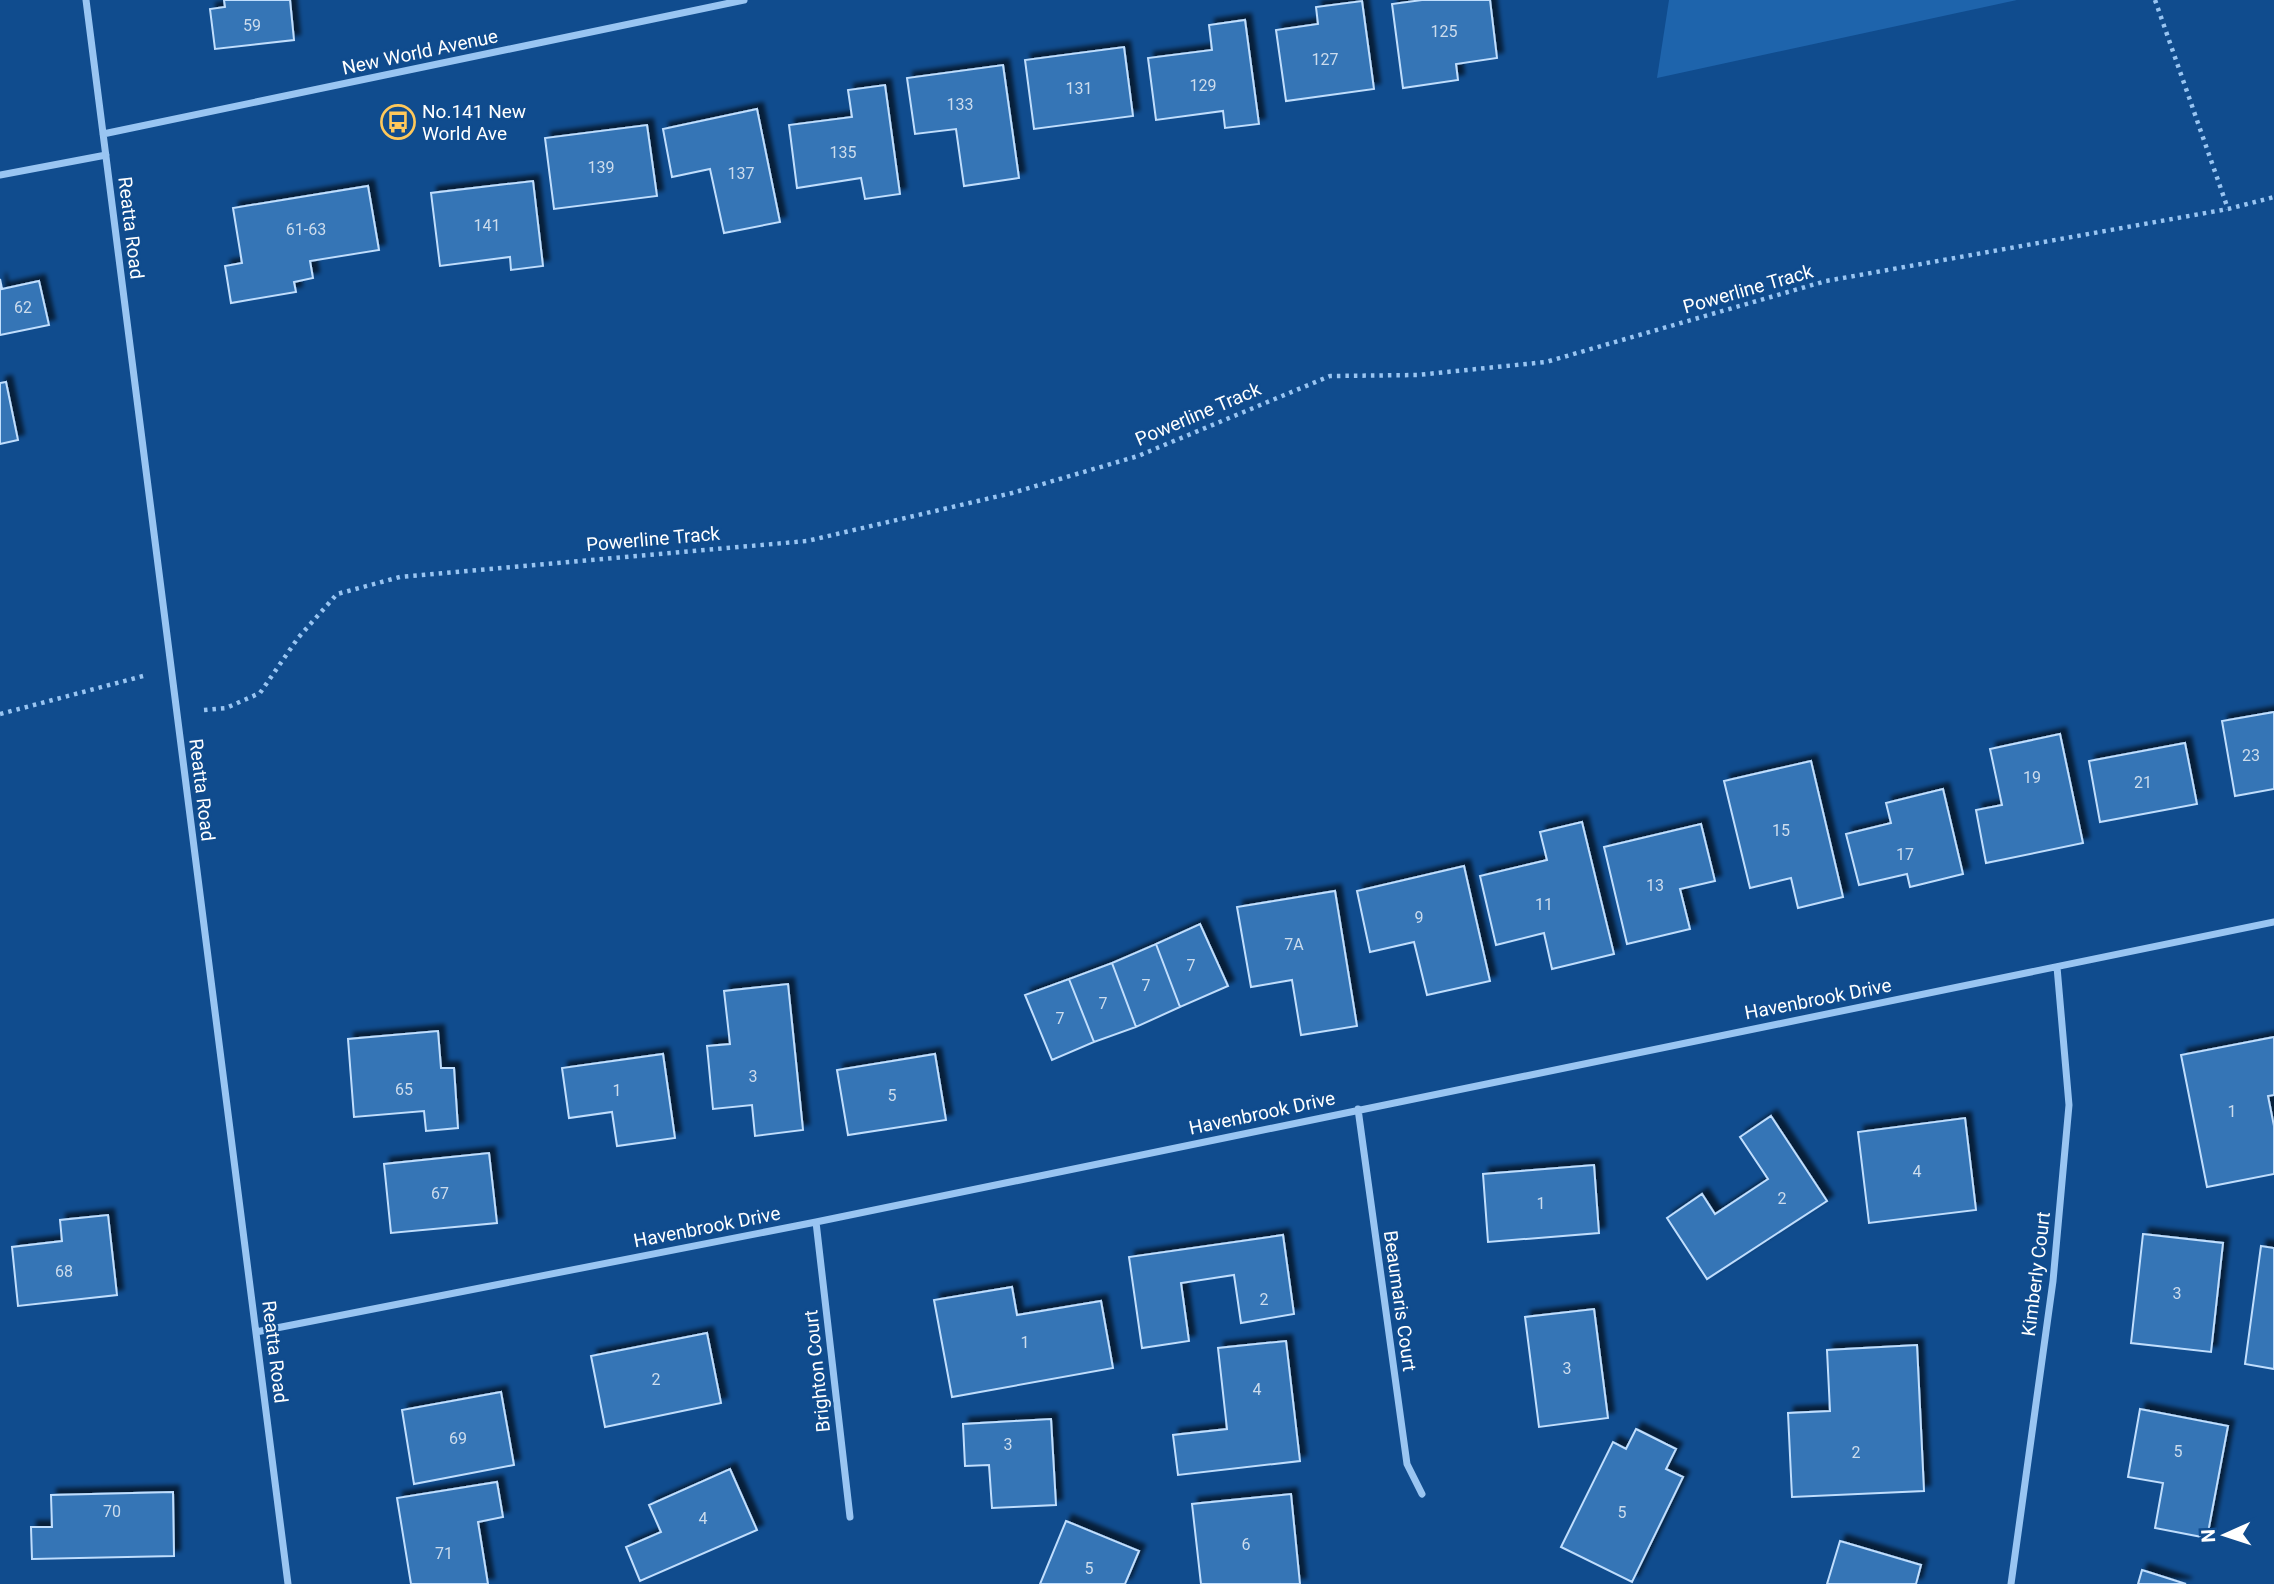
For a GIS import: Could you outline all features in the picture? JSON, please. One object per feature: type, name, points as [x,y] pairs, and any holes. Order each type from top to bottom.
[{"type":"street","name":"Reatta Road","points":[[86,0],[288,1584]]},
{"type":"street","name":"New World Avenue","points":[[103,134],[744,0]]},
{"type":"street","points":[[0,176],[106,155]]},
{"type":"street","name":"Havenbrook Drive","points":[[256,1332],[816,1222],[1358,1108],[2274,922]]},
{"type":"street","name":"Kimberly Court","points":[[2011,1584],[2053,1281],[2069,1105],[2057,967]]},
{"type":"street","name":"Beaumaris Court","points":[[1358,1108],[1407,1464],[1422,1494]]},
{"type":"street","name":"Brighton Court","points":[[816,1222],[850,1517]]},
{"type":"path","points":[[2155,0],[2228,209]]},
{"type":"path","name":"Powerline Track","points":[[177,712],[226,708],[260,693],[298,638],[337,594],[400,577],[807,541],[1012,494],[1138,456],[1330,376],[1417,375],[1546,362],[1826,281],[2228,209],[2274,197]]},
{"type":"path","points":[[0,714],[171,668]]},
{"type":"shaded area","points":[[1669,0],[2017,0],[1657,78]]},
{"type":"building","points":[[224,0],[290,0],[294,40],[215,49],[210,9],[225,7]]},
{"type":"building","points":[[1422,0],[1490,0],[1497,58],[1456,64],[1458,80],[1403,88],[1392,4]]},
{"type":"building","points":[[1362,1],[1374,89],[1286,101],[1276,30],[1318,24],[1316,7]]},
{"type":"building","points":[[1245,20],[1259,124],[1225,128],[1223,111],[1156,120],[1148,58],[1212,50],[1209,25]]},
{"type":"building","points":[[1124,47],[1133,116],[1034,129],[1025,60]]},
{"type":"building","points":[[1003,65],[1019,178],[964,186],[956,129],[915,134],[907,78]]},
{"type":"building","points":[[885,85],[900,194],[865,199],[861,178],[797,188],[789,125],[852,117],[848,90]]},
{"type":"building","points":[[757,109],[780,222],[724,233],[710,169],[672,177],[663,129]]},
{"type":"building","points":[[647,125],[657,196],[554,209],[545,138]]},
{"type":"building","points":[[533,181],[543,266],[511,270],[510,257],[440,266],[431,193]]},
{"type":"building","points":[[368,186],[379,250],[310,261],[313,278],[294,282],[296,292],[231,303],[225,266],[242,263],[233,208]]},
{"type":"building","points":[[0,279],[2,289],[39,281],[49,325],[0,335]]},
{"type":"building","points":[[6,382],[18,440],[0,444],[0,383]]},
{"type":"building","points":[[2274,712],[2274,789],[2235,796],[2222,721]]},
{"type":"building","points":[[2060,734],[2083,843],[1986,863],[1976,810],[2002,805],[1990,749]]},
{"type":"building","points":[[2185,743],[2197,804],[2100,822],[2089,761]]},
{"type":"building","points":[[1811,761],[1843,897],[1798,908],[1791,878],[1750,888],[1724,781]]},
{"type":"building","points":[[1943,789],[1963,874],[1910,887],[1907,874],[1859,885],[1846,834],[1891,823],[1886,803]]},
{"type":"building","points":[[1582,822],[1614,954],[1552,969],[1544,933],[1496,945],[1480,876],[1547,860],[1540,832]]},
{"type":"building","points":[[1701,824],[1715,881],[1680,889],[1690,929],[1627,944],[1604,847]]},
{"type":"building","points":[[1464,866],[1490,981],[1427,995],[1414,942],[1370,952],[1357,891]]},
{"type":"building","points":[[1335,891],[1357,1026],[1301,1035],[1292,980],[1251,987],[1237,907]]},
{"type":"building","points":[[1200,924],[1228,986],[1180,1007],[1156,944]]},
{"type":"building","points":[[1156,944],[1180,1007],[1136,1027],[1112,963]]},
{"type":"building","points":[[1112,963],[1136,1027],[1094,1042],[1069,979]]},
{"type":"building","points":[[1069,979],[1094,1042],[1052,1060],[1025,995]]},
{"type":"building","points":[[788,984],[803,1130],[755,1136],[752,1105],[713,1109],[707,1046],[730,1044],[724,991]]},
{"type":"building","points":[[438,1031],[441,1068],[454,1068],[458,1128],[426,1131],[424,1111],[354,1117],[348,1039]]},
{"type":"building","points":[[2274,1037],[2274,1095],[2268,1096],[2274,1126],[2274,1174],[2207,1187],[2181,1055]]},
{"type":"building","points":[[663,1054],[675,1138],[617,1146],[612,1112],[569,1118],[562,1068]]},
{"type":"building","points":[[935,1054],[946,1120],[848,1135],[837,1070]]},
{"type":"building","points":[[1771,1116],[1827,1201],[1707,1279],[1667,1218],[1702,1194],[1715,1214],[1768,1179],[1740,1137]]},
{"type":"building","points":[[1965,1118],[1976,1210],[1869,1223],[1858,1132]]},
{"type":"building","points":[[489,1153],[497,1223],[391,1233],[384,1164]]},
{"type":"building","points":[[1594,1165],[1599,1233],[1488,1242],[1483,1174]]},
{"type":"building","points":[[108,1215],[117,1295],[18,1306],[12,1247],[62,1241],[60,1220]]},
{"type":"building","points":[[2143,1234],[2223,1243],[2211,1352],[2131,1343]]},
{"type":"building","points":[[1283,1235],[1294,1314],[1241,1323],[1234,1275],[1181,1283],[1189,1341],[1142,1348],[1129,1257]]},
{"type":"building","points":[[2261,1246],[2274,1248],[2274,1369],[2245,1364]]},
{"type":"building","points":[[1012,1287],[1017,1315],[1101,1301],[1113,1368],[952,1397],[934,1300]]},
{"type":"building","points":[[1594,1309],[1608,1418],[1539,1427],[1525,1317]]},
{"type":"building","points":[[707,1333],[721,1403],[605,1427],[591,1356]]},
{"type":"building","points":[[1286,1341],[1300,1461],[1178,1475],[1173,1435],[1227,1429],[1218,1348]]},
{"type":"building","points":[[1917,1345],[1924,1491],[1792,1497],[1788,1413],[1830,1411],[1827,1350]]},
{"type":"building","points":[[501,1392],[514,1465],[414,1484],[402,1410]]},
{"type":"building","points":[[2140,1409],[2228,1426],[2207,1538],[2155,1528],[2163,1483],[2128,1477]]},
{"type":"building","points":[[1051,1419],[1056,1505],[992,1508],[989,1465],[965,1466],[963,1424]]},
{"type":"building","points":[[1636,1429],[1676,1449],[1666,1469],[1683,1477],[1632,1582],[1561,1547],[1613,1442],[1626,1449]]},
{"type":"building","points":[[730,1469],[757,1530],[640,1581],[626,1547],[661,1532],[649,1505]]},
{"type":"building","points":[[497,1482],[503,1517],[478,1522],[488,1584],[411,1584],[397,1498]]},
{"type":"building","points":[[173,1492],[174,1556],[32,1559],[31,1527],[52,1527],[51,1495]]},
{"type":"building","points":[[1291,1494],[1300,1584],[1201,1584],[1192,1504]]},
{"type":"building","points":[[1066,1521],[1139,1551],[1125,1584],[1040,1584]]},
{"type":"building","points":[[1840,1541],[1921,1565],[1916,1584],[1827,1584]]},
{"type":"building","points":[[2142,1570],[2186,1584],[2138,1584]]},
{"type":"place","name":"No.141 New World Ave","points":[[398,122]]}]
